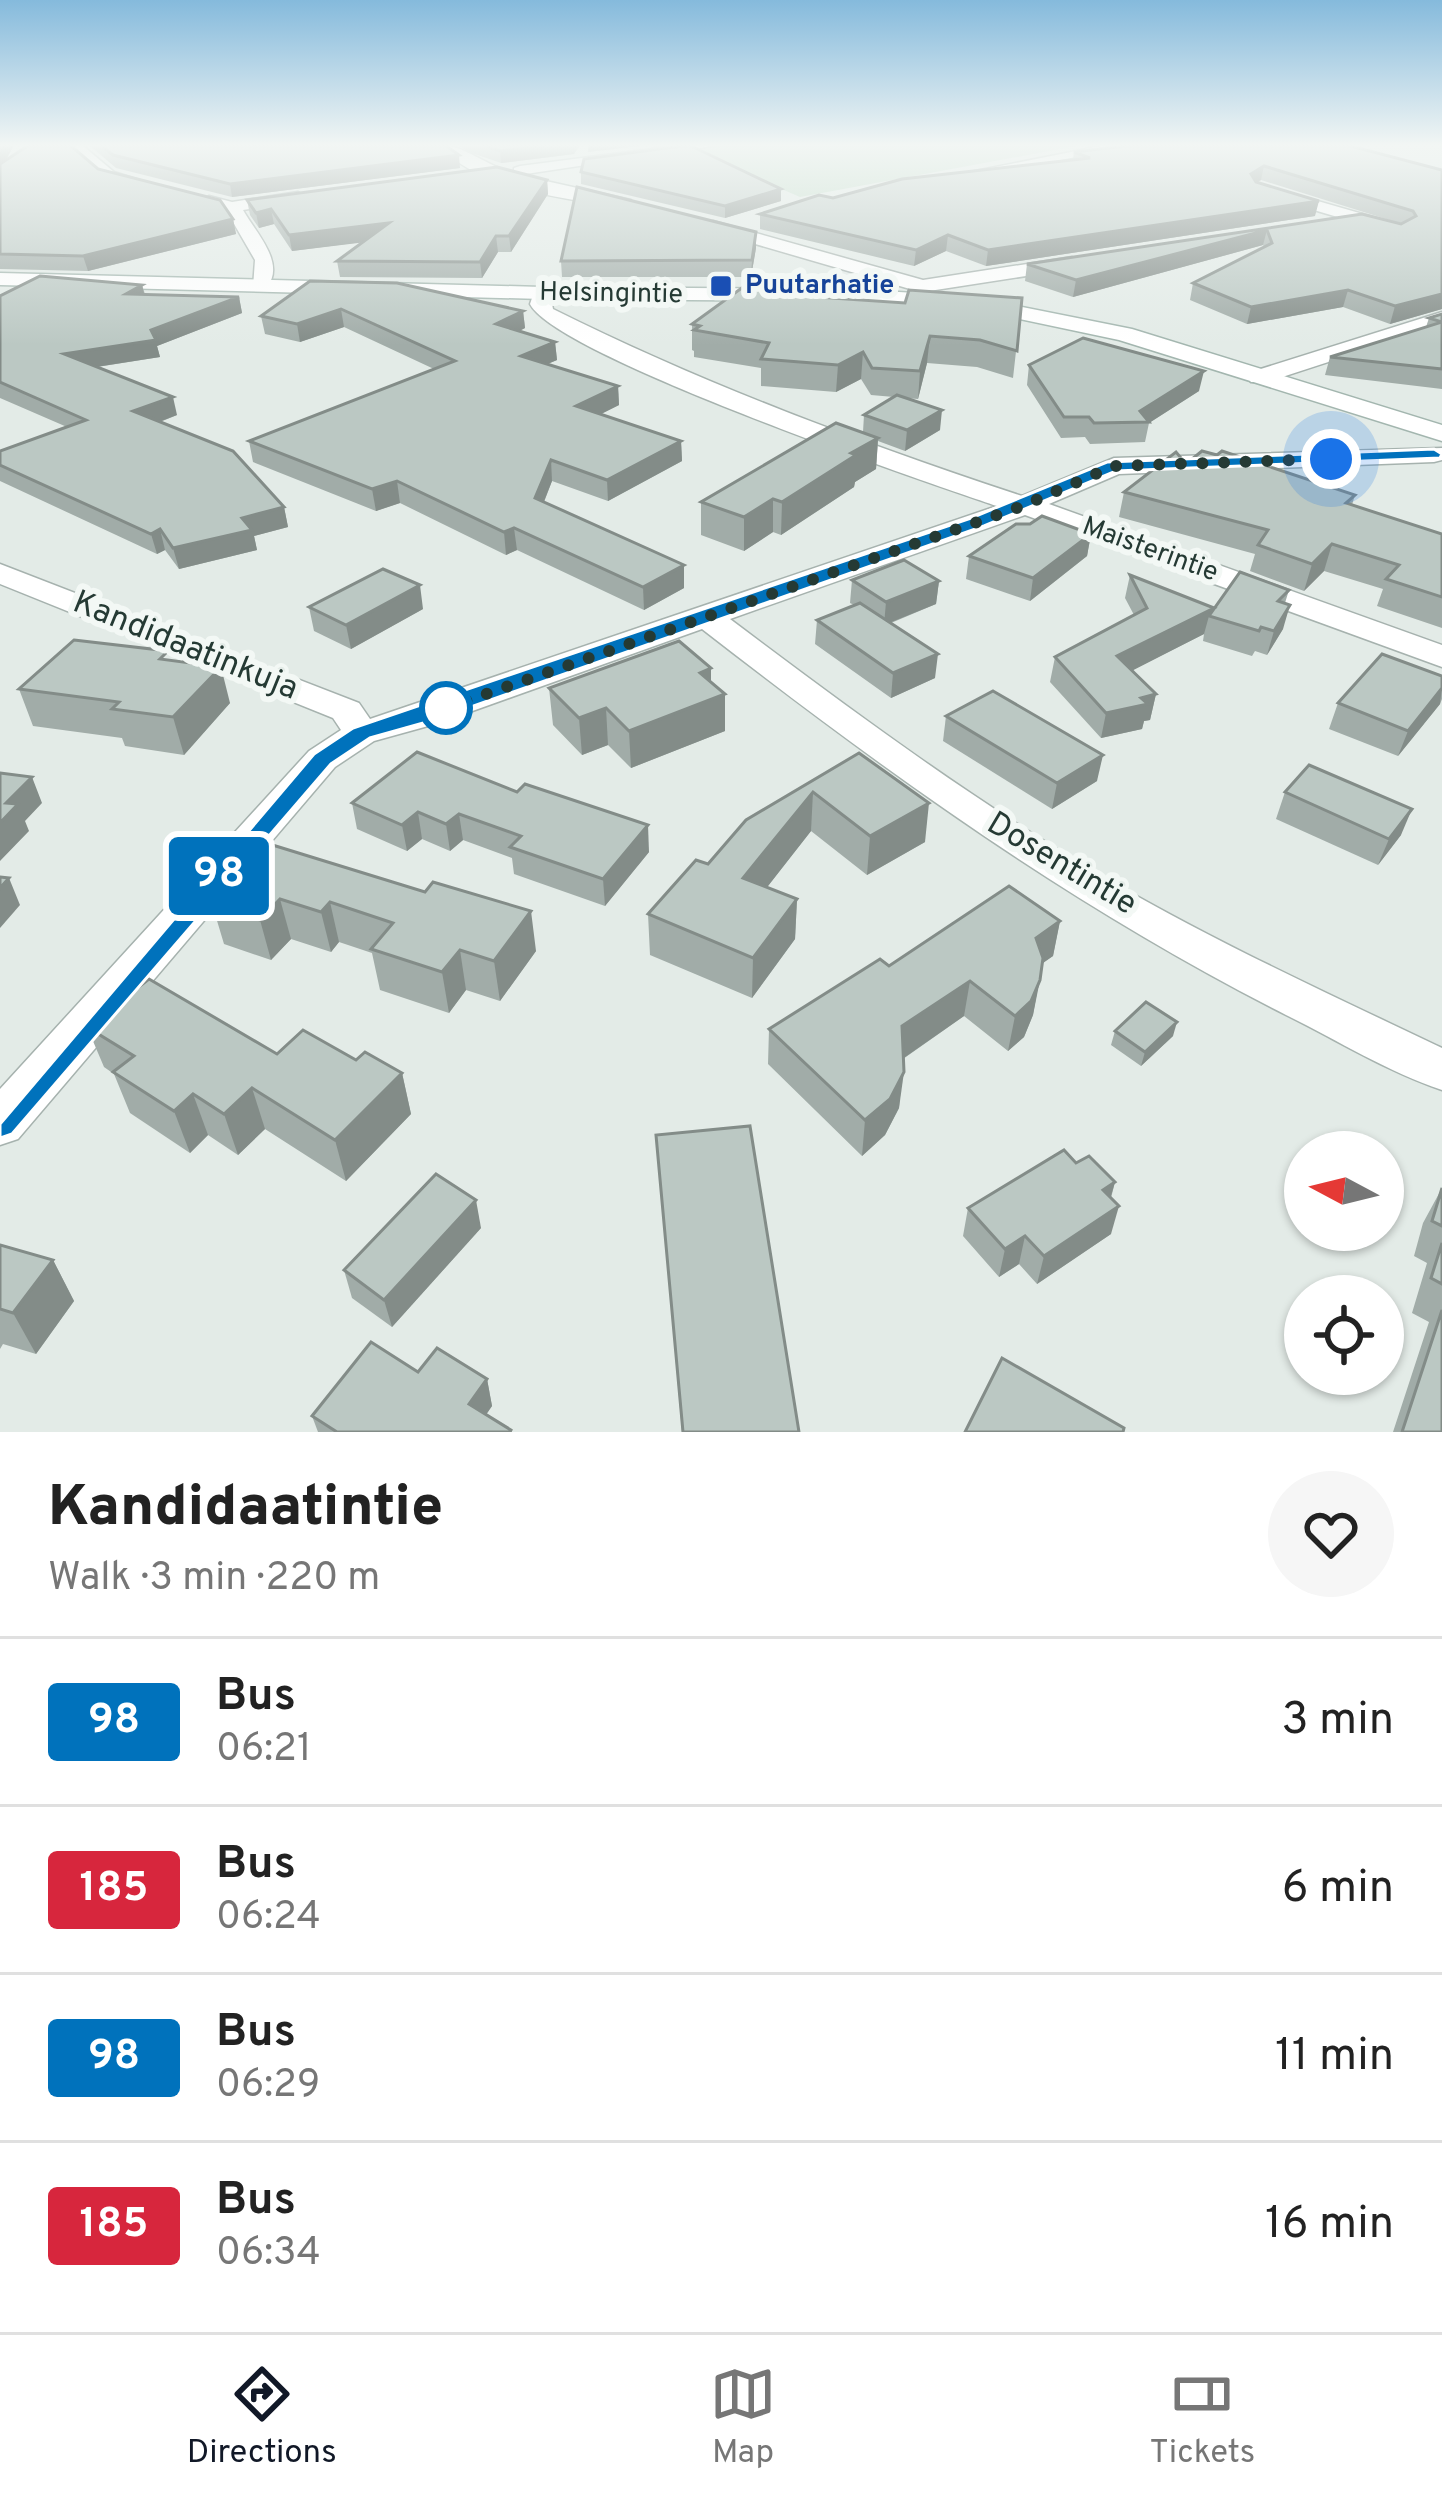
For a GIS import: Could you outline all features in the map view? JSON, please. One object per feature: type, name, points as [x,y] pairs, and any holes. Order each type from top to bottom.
[{"type":"street","points":[[235,212],[264,262],[265,278],[260,283]]},
{"type":"street","points":[[1339,212],[1398,230]]},
{"type":"street","points":[[682,218],[919,292],[1092,260]]},
{"type":"street","points":[[1315,225],[1360,218]]},
{"type":"street","points":[[726,230],[748,221]]},
{"type":"street","name":"Helsingintie","points":[[0,282],[260,283],[542,293],[919,292],[1066,319],[1259,377],[1438,444]]},
{"type":"street","points":[[0,304],[41,283]]},
{"type":"street","name":"Maisterintie","points":[[542,293],[540,304],[545,313],[752,410],[1020,507],[1091,527],[1442,657]]},
{"type":"street","points":[[1259,377],[1442,318]]},
{"type":"street","points":[[0,1124],[322,759],[361,733],[1020,507],[1114,466],[1438,444]]},
{"type":"street","name":"Kandidaatinkuja","points":[[0,573],[346,711],[361,733]]},
{"type":"street","name":"Dosentintie","points":[[707,617],[877,746],[1050,864],[1279,990],[1442,1070]]},
{"type":"building","points":[[0,212],[228,212],[233,219],[83,256],[0,254]]},
{"type":"building","points":[[273,212],[525,212],[509,236],[496,236],[480,262],[337,261],[389,223],[289,235]]},
{"type":"building","points":[[572,212],[676,212],[756,232],[752,260],[561,261]]},
{"type":"building","points":[[1246,212],[988,250],[948,235],[916,250],[760,214]]},
{"type":"building","points":[[1413,212],[1442,212],[1442,294],[1395,306],[1348,290],[1251,307],[1193,283],[1272,243],[1267,230],[1076,280],[1027,264],[1362,214],[1401,224],[1416,216]]},
{"type":"building","points":[[40,276],[142,285],[126,294],[239,297],[151,330],[156,340],[64,354],[173,397],[133,411],[233,451],[284,507],[242,518],[252,530],[173,548],[160,529],[151,534],[0,465],[0,451],[86,420],[0,382],[0,296]]},
{"type":"building","points":[[310,281],[397,283],[523,311],[496,324],[555,342],[521,356],[618,386],[576,406],[681,441],[607,480],[551,460],[535,498],[684,565],[643,587],[514,528],[504,532],[397,481],[372,489],[249,441],[455,361],[341,309],[297,324],[261,316]]},
{"type":"building","points":[[750,282],[801,284],[787,295],[905,303],[909,290],[1022,298],[1017,351],[980,340],[930,336],[920,371],[872,368],[863,352],[838,365],[761,359],[769,343],[694,330],[700,326],[692,324]]},
{"type":"building","points":[[1442,322],[1442,369],[1330,357]]},
{"type":"building","points":[[1083,338],[1204,371],[1140,411],[1149,422],[1094,423],[1089,417],[1064,417],[1029,365]]},
{"type":"building","points":[[897,395],[942,410],[907,430],[864,415]]},
{"type":"building","points":[[836,423],[878,438],[782,502],[773,499],[744,517],[701,502]]},
{"type":"building","points":[[1202,451],[1217,455],[1222,451],[1355,495],[1346,503],[1442,534],[1442,597],[1386,579],[1399,565],[1332,544],[1312,564],[1258,545],[1268,530],[1124,492],[1176,452],[1186,464]]},
{"type":"building","points":[[1042,516],[1091,534],[1033,578],[969,556],[1016,524],[1030,524]]},
{"type":"building","points":[[904,560],[939,581],[886,602],[852,580]]},
{"type":"building","points":[[383,569],[420,585],[346,625],[309,607]]},
{"type":"building","points":[[1240,572],[1289,590],[1278,601],[1290,605],[1274,631],[1209,616]]},
{"type":"building","points":[[1130,575],[1214,608],[1117,656],[1156,694],[1141,698],[1148,704],[1106,713],[1055,657],[1147,608]]},
{"type":"building","points":[[860,603],[938,654],[893,673],[817,620]]},
{"type":"building","points":[[74,640],[168,651],[160,659],[221,667],[173,717],[112,709],[119,702],[19,689]]},
{"type":"building","points":[[679,641],[711,668],[700,673],[725,694],[629,731],[606,708],[579,718],[549,688]]},
{"type":"building","points":[[1382,654],[1442,676],[1442,688],[1408,731],[1338,703]]},
{"type":"building","points":[[993,691],[1103,755],[1057,783],[946,716]]},
{"type":"building","points":[[417,752],[517,792],[525,784],[648,825],[603,879],[510,847],[521,836],[459,814],[446,824],[418,812],[402,825],[352,803]]},
{"type":"building","points":[[859,753],[929,803],[870,836],[813,792],[743,878],[797,899],[753,958],[648,914],[696,860],[708,864],[746,820]]},
{"type":"building","points":[[1309,765],[1412,809],[1389,839],[1285,792]]},
{"type":"building","points":[[0,773],[32,777],[6,803],[18,804],[0,823]]},
{"type":"building","points":[[266,843],[425,892],[433,882],[531,911],[494,961],[460,950],[442,972],[371,949],[393,923],[330,902],[321,912],[280,899],[260,920],[212,904],[232,884],[226,882]]},
{"type":"building","points":[[1009,886],[1060,921],[1036,938],[1043,958],[1031,1001],[1015,1016],[970,981],[902,1026],[904,1072],[890,1099],[865,1120],[769,1029],[880,959],[889,966]]},
{"type":"building","points":[[149,979],[277,1054],[303,1030],[356,1060],[365,1052],[402,1073],[335,1140],[252,1088],[224,1114],[193,1094],[174,1111],[113,1072],[134,1056],[87,1027]]},
{"type":"building","points":[[1146,1002],[1177,1022],[1145,1052],[1115,1031]]},
{"type":"building","points":[[750,1126],[799,1432],[683,1432],[656,1135]]},
{"type":"building","points":[[1064,1150],[1076,1163],[1089,1156],[1115,1182],[1103,1190],[1119,1206],[1044,1256],[1025,1236],[1005,1249],[968,1208]]},
{"type":"building","points":[[436,1174],[476,1200],[384,1300],[344,1270]]},
{"type":"building","points":[[1442,1188],[1442,1226],[1432,1221]]},
{"type":"building","points":[[1442,1243],[1442,1284],[1431,1278]]},
{"type":"building","points":[[0,1245],[53,1260],[13,1313],[0,1309]]},
{"type":"building","points":[[1442,1310],[1442,1432],[1402,1432]]},
{"type":"building","points":[[371,1342],[418,1372],[437,1348],[487,1379],[469,1404],[510,1432],[337,1432],[312,1416]]},
{"type":"building","points":[[1002,1358],[1124,1428],[1123,1432],[965,1432]]},
{"type":"bus line","name":"98","points":[[0,1124],[322,759],[361,733],[426,715],[1020,507],[1094,471],[1133,463],[1434,454]]},
{"type":"place","name":"Puutarhatie","points":[[721,286]]},
{"type":"route","points":[[446,708],[1020,507],[1094,471],[1133,463],[1331,459]]}]
